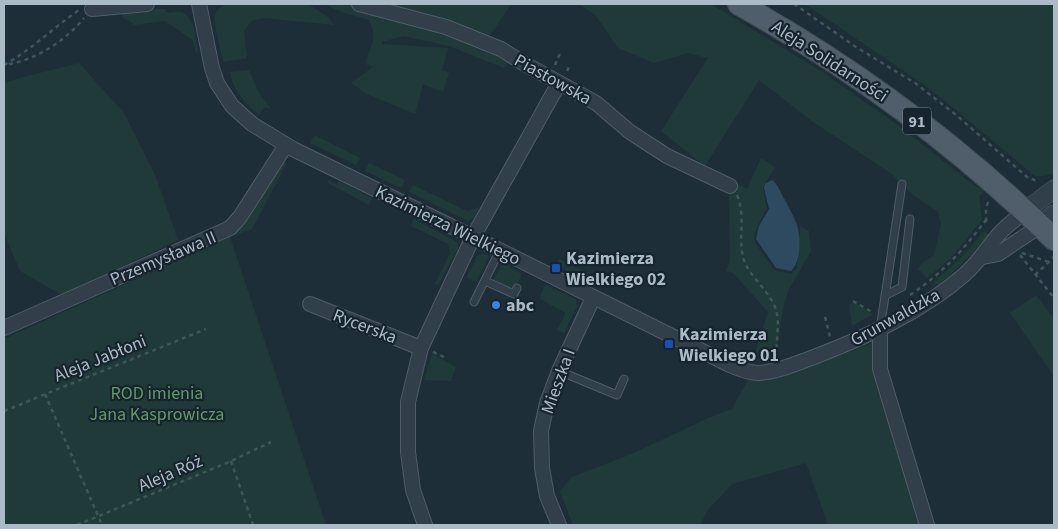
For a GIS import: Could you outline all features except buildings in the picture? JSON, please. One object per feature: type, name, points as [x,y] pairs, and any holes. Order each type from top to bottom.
[{"type":"main road","name":"Aleja Solidarności","points":[[739,4],[802,40],[872,87],[939,136],[1043,223]]},
{"type":"street","points":[[92,9],[147,4]]},
{"type":"street","name":"Kazimierza Wielkiego","points":[[199,4],[212,68],[218,83],[239,114],[252,124],[286,145],[730,365],[750,372],[772,366]]},
{"type":"street","name":"Piastowska","points":[[359,4],[446,27],[501,49],[556,77],[596,103],[630,132],[666,156],[730,186]]},
{"type":"street","points":[[425,525],[413,490],[408,452],[408,402],[425,349],[473,237],[556,77]]},
{"type":"street","name":"Przemysława II","points":[[4,328],[230,228],[240,217],[286,145]]},
{"type":"street","points":[[1043,223],[1050,185]]},
{"type":"street","name":"Grunwaldzka","points":[[983,257],[998,254],[1043,223]]},
{"type":"street","name":"Grunwaldzka","points":[[772,366],[859,340],[880,330],[949,288],[983,257],[1000,232],[1043,223]]},
{"type":"street","name":"Mieszka I","points":[[559,525],[546,496],[542,468],[542,431],[547,403],[559,371],[594,298]]},
{"type":"street","name":"Rycerska","points":[[310,304],[425,349]]},
{"type":"street","points":[[880,330],[880,369],[927,525]]},
{"type":"lane","points":[[880,330],[902,184]]},
{"type":"lane","points":[[886,295],[902,287],[910,219]]},
{"type":"lane","points":[[474,302],[500,250]]},
{"type":"lane","points":[[485,281],[514,294],[517,288]]},
{"type":"lane","points":[[559,371],[617,395],[624,379]]},
{"type":"path","points":[[794,4],[856,47],[914,83],[955,114],[1026,177],[1050,185]]},
{"type":"path","points":[[5,65],[35,45],[82,8],[92,9]]},
{"type":"path","points":[[5,65],[21,62],[60,41],[74,31],[92,9]]},
{"type":"path","points":[[556,77],[561,51]]},
{"type":"path","points":[[730,186],[737,195],[742,207],[743,259],[772,300],[777,312],[772,366]]},
{"type":"path","points":[[904,298],[944,270],[986,220]]},
{"type":"path","points":[[1018,252],[1049,262]]},
{"type":"path","points":[[1035,275],[1054,256]]},
{"type":"path","points":[[854,300],[877,316],[882,313]]},
{"type":"path","points":[[825,317],[831,341]]},
{"type":"path","name":"Aleja Jabłoni","points":[[4,411],[206,329]]},
{"type":"path","points":[[425,349],[444,357]]},
{"type":"path","points":[[45,394],[102,525]]},
{"type":"path","name":"Aleja Róż","points":[[77,525],[272,442]]},
{"type":"path","points":[[231,461],[253,525]]},
{"type":"green space","points":[[227,4],[308,4],[328,17],[334,25],[264,18],[251,21],[244,31],[247,58],[223,62],[214,21],[217,10]]},
{"type":"green space","points":[[323,4],[348,4],[449,32],[509,59],[508,63],[504,68],[449,46],[403,36],[382,42],[382,44],[448,48],[442,70],[449,73],[443,92],[423,84],[415,114],[367,94],[351,83],[373,67],[365,63],[373,42],[372,26],[369,20]]},
{"type":"green space","points":[[371,4],[511,4],[487,40]]},
{"type":"green space","points":[[580,4],[711,4],[821,71],[899,126],[971,183],[984,191],[979,196],[982,220],[951,258],[927,278],[918,269],[922,263],[934,255],[941,224],[938,212],[912,194],[892,174],[813,122],[759,80],[705,166],[661,131],[708,58],[688,53],[654,63],[618,48],[597,17]]},
{"type":"green space","points":[[805,4],[1054,4],[1054,173],[1035,176],[920,82]]},
{"type":"green space","points":[[149,7],[165,9],[168,13],[179,12],[185,14],[192,23],[198,52],[196,53],[193,40],[165,21],[134,25],[123,18],[123,12]]},
{"type":"green space","points":[[79,63],[124,113],[155,175],[178,240],[62,295],[20,271],[4,233],[4,83]]},
{"type":"green space","points":[[249,70],[259,93],[271,109],[265,107],[259,115],[240,96],[230,72]]},
{"type":"green space","points":[[314,135],[360,158],[356,165],[310,143]]},
{"type":"green space","points":[[761,158],[775,167],[763,188],[767,208],[754,233],[755,243],[774,270],[791,274],[797,268],[800,226],[809,231],[811,251],[788,291],[783,309],[775,360],[767,362],[753,360],[768,312],[733,273],[726,271],[730,261],[729,194],[734,182],[747,189]]},
{"type":"green space","name":"ROD imienia Jana Kasprowicza","points":[[283,162],[287,163],[252,229],[230,237],[326,525],[4,525],[4,339],[177,261],[175,257],[227,235]]},
{"type":"green space","points":[[369,163],[405,180],[401,188],[365,171]]},
{"type":"green space","points":[[329,180],[337,185],[339,181],[372,198],[369,205],[328,183]]},
{"type":"green space","points":[[413,185],[467,211],[480,207],[474,217],[468,221],[409,192]]},
{"type":"green space","points":[[414,219],[457,242],[458,248],[438,285],[435,284],[450,253],[448,244],[411,226]]},
{"type":"green space","points":[[984,231],[989,235],[968,258],[940,284],[932,284],[964,255]]},
{"type":"green space","points":[[483,254],[489,256],[476,282],[467,277],[477,256]]},
{"type":"green space","points":[[559,259],[598,277],[594,284],[556,266]]},
{"type":"green space","points":[[503,263],[522,274],[518,283],[511,289],[493,280]]},
{"type":"green space","points":[[545,285],[576,299],[577,306],[564,333],[557,330],[566,313],[540,299]]},
{"type":"green space","points":[[1036,295],[1054,319],[1054,376],[1010,313]]},
{"type":"green space","points":[[854,302],[873,314],[852,326],[849,305]]},
{"type":"green space","points":[[872,343],[925,525],[828,525],[806,463],[732,484],[707,511],[700,525],[573,525],[560,491],[572,477],[634,453],[706,419],[732,409],[748,380],[782,377]]},
{"type":"green space","points":[[432,354],[456,367],[451,381],[424,380]]},
{"type":"water","points":[[772,180],[785,200],[798,230],[797,262],[791,271],[776,268],[756,239],[759,226],[769,209],[764,188],[765,184]]},
{"type":"place","name":"Kazimierza Wielkiego 02","points":[[556,268]]},
{"type":"place","name":"abc","points":[[496,305]]},
{"type":"place","name":"Kazimierza Wielkiego 01","points":[[669,344]]}]
